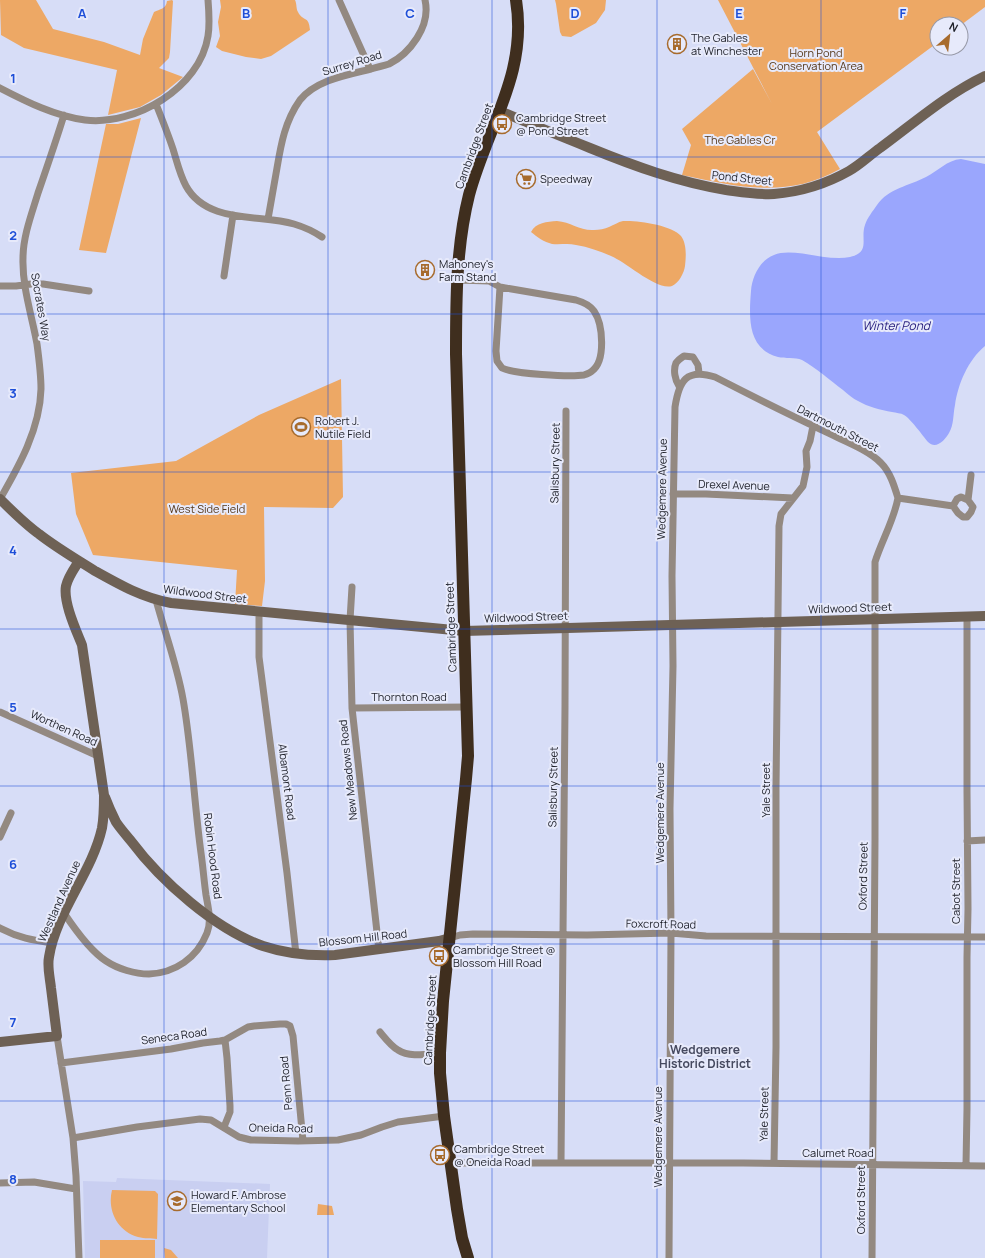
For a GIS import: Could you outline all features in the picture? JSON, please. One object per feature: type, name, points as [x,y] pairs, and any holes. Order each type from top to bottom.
[{"type":"highway","name":"Cambridge Street","points":[[468,1258],[462,1238],[444,1116],[440,1073],[443,1001],[468,756],[456,354],[457,280],[463,226],[470,194],[480,160],[500,111],[512,74],[517,50],[518,19],[516,0]]},
{"type":"street","points":[[0,88],[56,113],[86,120],[124,117],[138,113],[164,99],[180,86],[196,68],[204,51],[208,37],[210,15],[208,0]]},
{"type":"street","points":[[339,0],[370,69]]},
{"type":"street","name":"Surrey Road","points":[[268,219],[284,134],[291,115],[301,100],[310,90],[325,82],[387,64],[410,49],[421,32],[425,20],[425,0]]},
{"type":"street","name":"Pond Street","points":[[500,111],[660,175],[717,188],[750,193],[773,194],[817,186],[849,171],[912,123],[958,91],[985,76]]},
{"type":"street","points":[[156,104],[187,188],[203,205],[215,211],[233,215],[268,219],[299,226],[309,229],[322,237]]},
{"type":"street","name":"Socrates Way","points":[[0,499],[25,451],[36,420],[41,390],[37,344],[25,284],[23,257],[32,212],[64,115]]},
{"type":"street","points":[[224,276],[233,215]]},
{"type":"street","points":[[457,280],[490,282],[500,287],[582,302],[591,308],[599,320],[601,352],[596,368],[584,375],[512,372],[502,368],[497,361],[496,351],[500,287]]},
{"type":"street","points":[[0,286],[44,284],[89,291]]},
{"type":"street","points":[[684,356],[693,357],[698,365],[695,374],[683,380],[679,386],[676,381],[674,370],[676,362],[684,356]]},
{"type":"street","name":"Dartmouth Street","points":[[695,374],[705,374],[715,377],[865,452],[880,462],[892,481],[898,498]]},
{"type":"street","name":"Wedgemere Avenue","points":[[669,1258],[671,933],[670,809],[673,494],[675,407],[679,386]]},
{"type":"street","name":"Salisbury Street","points":[[561,1163],[566,411]]},
{"type":"street","name":"Yale Street","points":[[774,1163],[777,936],[779,526],[781,514],[802,486],[805,479],[807,467],[806,451],[813,426]]},
{"type":"street","points":[[898,498],[953,506],[963,517],[967,517],[971,512],[972,507],[968,500],[971,475]]},
{"type":"street","name":"Drexel Avenue","points":[[673,494],[793,498]]},
{"type":"street","points":[[953,506],[957,499],[961,497],[968,500]]},
{"type":"street","name":"Oxford Street","points":[[872,1258],[875,562],[896,509],[898,498]]},
{"type":"street","name":"Wildwood Street","points":[[0,499],[38,534],[79,561],[132,591],[156,600],[171,603],[464,631],[985,616]]},
{"type":"street","name":"Westland Avenue","points":[[79,561],[66,585],[65,596],[82,645],[104,795],[103,816],[102,828],[96,847],[64,913],[52,943],[48,970],[73,1138],[79,1258]]},
{"type":"street","name":"New Meadows Road","points":[[352,587],[350,620],[352,708],[379,950]]},
{"type":"street","name":"Robin Hood Road","points":[[64,913],[96,953],[117,967],[140,974],[155,974],[170,971],[185,963],[193,955],[208,932],[210,916],[197,823],[183,699],[156,600]]},
{"type":"street","name":"Albamont Road","points":[[259,612],[259,657],[288,873],[296,954]]},
{"type":"street","name":"Cabot Street","points":[[966,1165],[968,909],[967,617]]},
{"type":"street","name":"Thornton Road","points":[[352,708],[467,708]]},
{"type":"street","name":"Worthen Road","points":[[0,712],[98,756]]},
{"type":"street","name":"Blossom Hill Road","points":[[104,795],[117,822],[140,853],[163,879],[228,929],[252,941],[273,949],[296,954],[335,955],[379,950],[450,938]]},
{"type":"street","points":[[0,836],[11,813]]},
{"type":"street","points":[[967,841],[985,840]]},
{"type":"street","points":[[0,928],[15,936],[52,943]]},
{"type":"street","name":"Foxcroft Road","points":[[450,938],[460,935],[473,934],[563,935],[671,933],[706,936],[985,937]]},
{"type":"street","name":"Seneca Road","points":[[61,1063],[171,1049],[225,1040],[248,1027],[280,1024],[288,1025]]},
{"type":"street","name":"Penn Road","points":[[288,1025],[293,1036],[303,1141]]},
{"type":"street","points":[[380,1032],[394,1047],[405,1053],[440,1054]]},
{"type":"street","points":[[0,1042],[57,1036]]},
{"type":"street","points":[[224,1127],[230,1112],[228,1058],[225,1040]]},
{"type":"street","name":"Oneida Road","points":[[73,1138],[194,1119],[211,1120],[239,1137],[250,1140],[303,1141],[348,1138],[362,1135],[392,1123],[404,1120],[444,1116]]},
{"type":"street","name":"Calumet Road","points":[[451,1163],[774,1163],[985,1166]]},
{"type":"street","points":[[0,1183],[34,1182],[76,1188]]},
{"type":"shaded area","name":"Howard F. Ambrose Elementary School","points":[[117,1178],[270,1184],[267,1258],[85,1258],[83,1181],[116,1182]]},
{"type":"green space","points":[[0,0],[36,0],[53,29],[104,42],[140,55],[143,39],[154,12],[164,7],[167,1],[172,0],[169,58],[159,68],[183,77],[161,95],[140,107],[108,115],[117,70],[24,48],[1,35]]},
{"type":"green space","points":[[220,0],[295,0],[297,11],[307,20],[310,30],[271,56],[261,59],[222,51],[216,47],[220,36],[218,22],[221,7]]},
{"type":"green space","points":[[555,0],[606,0],[605,10],[596,23],[571,37],[562,36],[560,32]]},
{"type":"green space","name":"Horn Pond Conservation Area","points":[[718,0],[985,0],[985,7],[969,19],[969,16],[929,16],[929,49],[817,132],[840,169],[820,178],[801,184],[762,188],[723,183],[682,175],[691,145],[682,129],[753,69],[772,104]]},
{"type":"green space","points":[[141,118],[106,253],[79,250],[106,124],[118,124]]},
{"type":"green space","points":[[557,221],[589,230],[604,229],[621,221],[645,222],[670,229],[676,232],[683,239],[686,255],[684,272],[675,285],[666,286],[658,284],[603,252],[573,244],[552,244],[546,242],[531,232],[539,224]]},
{"type":"green space","name":"West Side Field","points":[[341,379],[343,497],[333,508],[264,507],[265,581],[262,606],[235,604],[237,570],[93,555],[76,514],[71,473],[176,461],[259,415]]},
{"type":"green space","points":[[112,1190],[155,1191],[158,1194],[157,1239],[138,1237],[124,1230],[119,1225],[112,1212]]},
{"type":"green space","points":[[318,1204],[332,1206],[334,1215],[317,1215]]},
{"type":"green space","points":[[100,1240],[155,1240],[155,1258],[100,1258]]},
{"type":"green space","points":[[164,1248],[171,1250],[178,1258],[165,1258]]},
{"type":"water","name":"Winter Pond","points":[[961,159],[985,164],[985,346],[969,365],[961,381],[956,397],[951,430],[943,441],[937,445],[934,445],[928,442],[913,423],[904,415],[875,408],[862,403],[852,398],[818,370],[802,360],[778,357],[768,353],[760,347],[755,339],[750,321],[751,291],[753,280],[761,265],[769,257],[774,255],[782,253],[800,253],[831,258],[841,258],[856,255],[863,248],[866,222],[882,199],[893,191],[926,177],[951,161]]},
{"type":"place","name":"The Gables at Winchester","points":[[677,44]]},
{"type":"place","name":"Cambridge Street @ Pond Street","points":[[502,124]]},
{"type":"place","name":"Speedway","points":[[526,179]]},
{"type":"place","name":"Mahoney's Farm Stand","points":[[425,270]]},
{"type":"place","name":"Robert J. Nutile Field","points":[[301,427]]},
{"type":"place","name":"Cambridge Street @ Blossom Hill Road","points":[[439,956]]},
{"type":"place","name":"Cambridge Street @ Oneida Road","points":[[440,1155]]},
{"type":"place","name":"Howard F. Ambrose Elementary School","points":[[177,1201]]},
{"type":"district","name":"Wedgemere Historic District","points":[[705,1057]]},
{"type":"park label","name":"The Gables Cr","points":[[740,140]]}]
